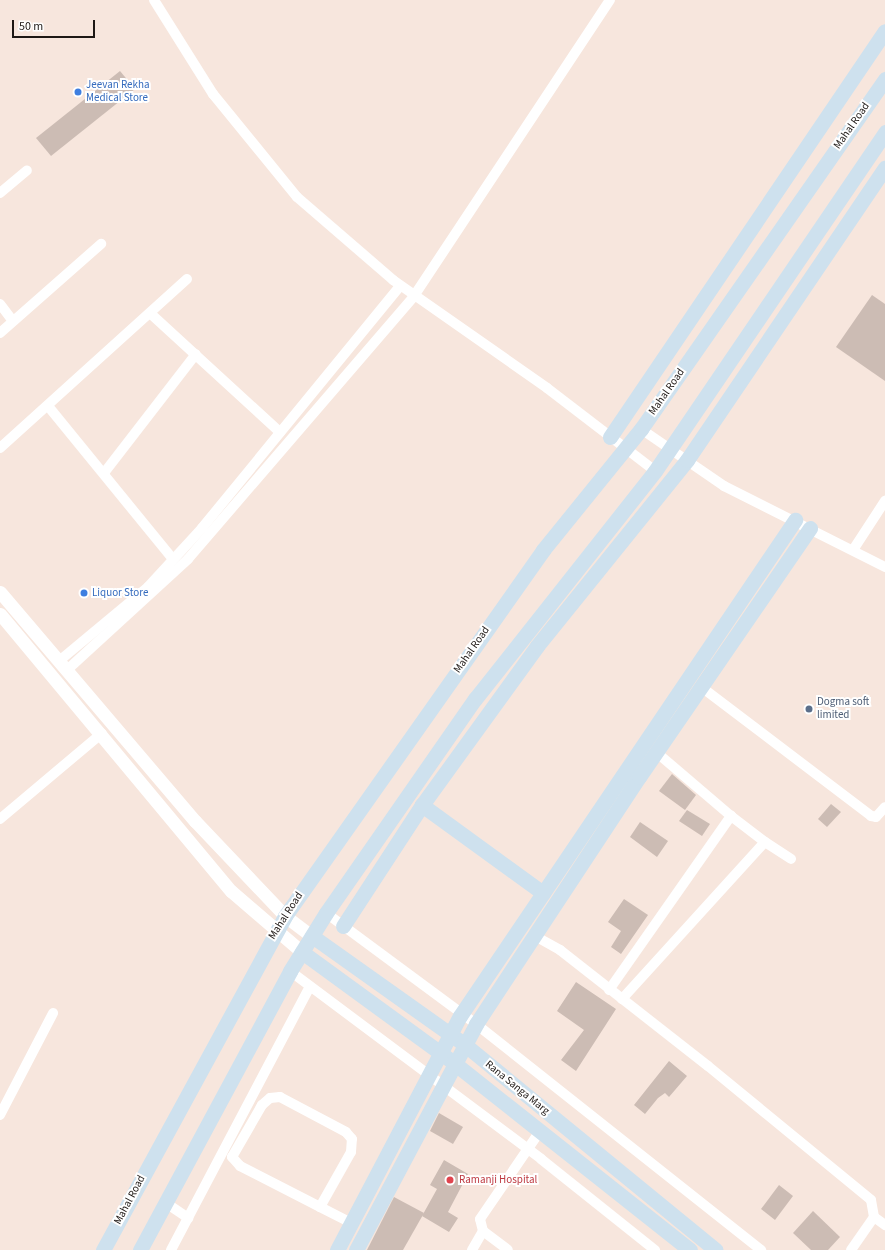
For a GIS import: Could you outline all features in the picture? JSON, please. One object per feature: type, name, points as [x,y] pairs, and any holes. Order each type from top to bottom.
[{"type":"main road","points":[[610,438],[885,31]]},
{"type":"main road","name":"Mahal Road","points":[[103,1250],[284,916],[543,550],[641,429],[885,79]]},
{"type":"main road","points":[[140,1250],[290,970],[326,913],[460,719],[530,625],[655,472],[885,132]]},
{"type":"main road","points":[[343,926],[422,805],[537,646],[687,460],[885,168]]},
{"type":"main road","points":[[337,1250],[460,1016],[795,520]]},
{"type":"main road","points":[[356,1250],[441,1085],[476,1024],[700,686],[810,528]]},
{"type":"main road","points":[[460,719],[476,730]]},
{"type":"main road","points":[[422,805],[543,893]]},
{"type":"main road","name":"Rana Sanga Marg","points":[[312,936],[464,1044],[716,1250]]},
{"type":"main road","name":"Rana Sanga Marg","points":[[302,952],[441,1053],[690,1250]]},
{"type":"street","points":[[154,0],[213,94],[296,197],[349,245],[400,286],[547,388],[655,472]]},
{"type":"street","points":[[63,665],[188,559],[414,296],[610,0]]},
{"type":"street","points":[[0,193],[27,170]]},
{"type":"street","points":[[0,333],[101,244]]},
{"type":"street","points":[[0,448],[151,314],[187,279]]},
{"type":"street","points":[[63,665],[148,587],[173,559],[400,286]]},
{"type":"street","points":[[0,304],[13,321]]},
{"type":"street","points":[[151,314],[280,432]]},
{"type":"street","points":[[104,473],[196,354]]},
{"type":"street","points":[[48,406],[173,559]]},
{"type":"street","points":[[641,429],[724,486],[795,520],[885,568]]},
{"type":"street","points":[[853,550],[885,501]]},
{"type":"street","points":[[0,592],[195,822],[284,916],[312,936]]},
{"type":"street","points":[[0,614],[102,733],[231,891],[275,932],[302,952]]},
{"type":"street","points":[[700,686],[871,816],[876,817],[885,806]]},
{"type":"street","points":[[0,819],[102,733]]},
{"type":"street","points":[[656,752],[731,816],[765,842],[791,859]]},
{"type":"street","points":[[610,990],[731,816]]},
{"type":"street","points":[[622,999],[765,842]]},
{"type":"street","points":[[326,913],[460,1016],[476,1024],[762,1250]]},
{"type":"street","points":[[535,936],[622,999],[871,1200],[874,1217],[885,1225]]},
{"type":"street","points":[[290,970],[528,1149],[655,1250]]},
{"type":"street","points":[[171,1250],[310,986]]},
{"type":"street","points":[[0,1116],[53,1013]]},
{"type":"street","points":[[232,1157],[262,1106],[270,1098],[280,1097],[346,1132],[352,1139],[351,1152],[320,1207]]},
{"type":"street","points":[[508,1250],[483,1231],[480,1219],[540,1131]]},
{"type":"street","points":[[222,1151],[232,1157],[240,1166],[351,1223]]},
{"type":"street","points":[[166,1203],[188,1218]]},
{"type":"street","points":[[851,1250],[874,1217]]},
{"type":"street","points":[[472,1250],[483,1231]]},
{"type":"building","points":[[120,71],[135,89],[51,156],[36,138]]},
{"type":"building","points":[[872,295],[885,304],[885,381],[836,347]]},
{"type":"building","points":[[672,774],[696,795],[685,810],[659,791]]},
{"type":"building","points":[[831,804],[841,812],[827,827],[818,819]]},
{"type":"building","points":[[687,810],[710,824],[702,836],[679,821]]},
{"type":"building","points":[[640,822],[668,841],[657,857],[630,837]]},
{"type":"building","points":[[624,899],[648,915],[621,954],[611,947],[621,931],[608,922]]},
{"type":"building","points":[[576,982],[616,1009],[576,1071],[561,1060],[584,1030],[557,1011]]},
{"type":"building","points":[[669,1061],[687,1076],[669,1097],[665,1093],[658,1098],[645,1114],[634,1105]]},
{"type":"building","points":[[439,1113],[463,1127],[453,1144],[430,1131]]},
{"type":"building","points":[[444,1160],[468,1174],[448,1212],[458,1218],[449,1232],[422,1216],[437,1189],[430,1185]]},
{"type":"building","points":[[779,1185],[793,1196],[775,1220],[761,1209]]},
{"type":"building","points":[[394,1197],[424,1213],[403,1250],[367,1250]]},
{"type":"building","points":[[813,1211],[840,1237],[828,1250],[811,1250],[793,1233]]},
{"type":"place","name":"Jeevan Rekha Medical Store","points":[[78,92]]},
{"type":"place","name":"Liquor Store","points":[[84,593]]},
{"type":"place","name":"Dogma soft limited","points":[[809,709]]},
{"type":"place","name":"Ramanji Hospital","points":[[450,1180]]}]
